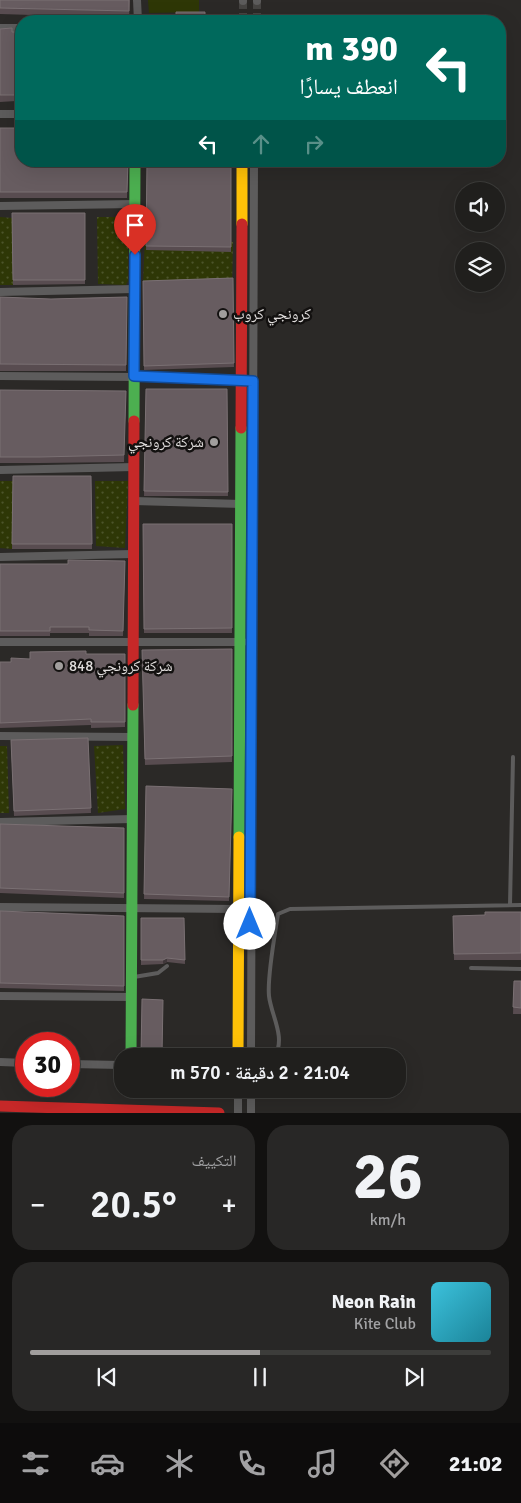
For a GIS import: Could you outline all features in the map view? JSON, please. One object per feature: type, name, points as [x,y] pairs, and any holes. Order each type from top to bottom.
[{"type":"street","points":[[137,0],[138,15]]},
{"type":"street","points":[[0,28],[15,28]]},
{"type":"street","points":[[0,114],[15,114]]},
{"type":"street","points":[[131,1048],[135,167]]},
{"type":"street","points":[[242,167],[248,238]]},
{"type":"street","points":[[238,1048],[245,937],[248,238],[254,167]]},
{"type":"street","points":[[0,206],[135,204]]},
{"type":"street","points":[[0,292],[134,289]]},
{"type":"street","points":[[0,376],[134,376],[247,381]]},
{"type":"street","points":[[247,381],[241,504],[247,642],[239,909],[245,937],[251,1048]]},
{"type":"street","points":[[0,470],[134,467]]},
{"type":"street","points":[[134,501],[241,504]]},
{"type":"street","points":[[0,557],[133,554]]},
{"type":"street","points":[[0,642],[247,642]]},
{"type":"street","points":[[0,736],[133,737]]},
{"type":"street","points":[[0,822],[132,820]]},
{"type":"street","points":[[0,908],[132,907],[239,909]]},
{"type":"street","points":[[0,996],[132,997]]},
{"type":"street","points":[[0,1062],[15,1063]]},
{"type":"street","points":[[80,1064],[114,1065]]},
{"type":"street","points":[[238,1098],[238,1113]]},
{"type":"street","points":[[251,1098],[251,1113]]},
{"type":"street","points":[[0,1106],[56,1110],[219,1113]]},
{"type":"lane","points":[[510,905],[513,757]]},
{"type":"lane","points":[[278,1048],[279,1036],[269,995],[278,914],[290,909],[521,905]]},
{"type":"lane","points":[[132,977],[158,973],[166,966]]},
{"type":"lane","points":[[471,968],[521,969]]},
{"type":"green space","points":[[148,0],[199,0],[199,12],[149,13]]},
{"type":"green space","points":[[0,217],[12,218],[13,285],[0,285]]},
{"type":"green space","points":[[97,217],[128,217],[128,281],[126,285],[98,284]]},
{"type":"green space","points":[[145,236],[233,242],[232,285],[143,285]]},
{"type":"green space","points":[[0,481],[13,481],[12,549],[0,548]]},
{"type":"green space","points":[[95,481],[128,481],[125,548],[96,546]]},
{"type":"green space","points":[[123,745],[125,809],[98,813],[94,746]]},
{"type":"green space","points":[[0,746],[7,746],[9,813],[0,813]]},
{"type":"building","points":[[0,0],[129,0],[129,11],[0,8]]},
{"type":"building","points":[[176,12],[205,12],[205,15],[176,15]]},
{"type":"building","points":[[12,28],[12,32],[15,32],[15,95],[0,95],[0,29]]},
{"type":"building","points":[[0,128],[15,128],[15,167],[128,167],[127,192],[0,192]]},
{"type":"building","points":[[147,167],[231,167],[231,247],[146,246]]},
{"type":"building","points":[[12,213],[85,213],[85,280],[13,280]]},
{"type":"building","points":[[233,278],[234,363],[144,366],[143,281]]},
{"type":"building","points":[[0,297],[51,299],[127,297],[126,365],[0,364]]},
{"type":"building","points":[[146,389],[227,389],[228,492],[144,491]]},
{"type":"building","points":[[0,390],[126,391],[124,455],[0,457]]},
{"type":"building","points":[[13,476],[91,476],[92,544],[12,544]]},
{"type":"building","points":[[143,524],[232,524],[232,628],[144,629]]},
{"type":"building","points":[[68,560],[125,561],[123,631],[89,630],[89,627],[50,627],[50,631],[0,631],[0,564],[68,564]]},
{"type":"building","points":[[232,649],[232,756],[145,759],[142,650]]},
{"type":"building","points":[[86,651],[86,654],[125,654],[125,722],[91,722],[91,719],[0,723],[0,662],[11,662],[11,658],[30,659],[30,652]]},
{"type":"building","points":[[88,738],[91,808],[14,811],[11,740]]},
{"type":"building","points":[[146,786],[232,789],[229,897],[144,894]]},
{"type":"building","points":[[0,824],[124,828],[124,893],[0,888]]},
{"type":"building","points":[[0,911],[124,916],[124,986],[0,983]]},
{"type":"building","points":[[485,912],[521,912],[521,953],[454,954],[453,916],[485,915]]},
{"type":"building","points":[[141,918],[184,918],[185,960],[167,958],[163,960],[141,960]]},
{"type":"building","points":[[514,981],[521,981],[521,1008],[513,1007]]},
{"type":"building","points":[[142,999],[163,1000],[162,1048],[141,1048]]},
{"type":"tunnel","points":[[243,1],[243,15]]},
{"type":"tunnel","points":[[257,1],[257,15]]},
{"type":"traffic: fast","points":[[134,421],[135,167]]},
{"type":"traffic: fast","points":[[239,837],[241,428]]},
{"type":"traffic: fast","points":[[131,1048],[133,705]]},
{"type":"traffic: slow","points":[[242,167],[242,224]]},
{"type":"traffic: slow","points":[[238,1048],[239,837]]},
{"type":"traffic: jam","points":[[241,428],[242,224]]},
{"type":"traffic: jam","points":[[133,705],[134,421]]},
{"type":"traffic: jam","points":[[0,1106],[219,1113]]},
{"type":"place","name":"كرونجي كروب","points":[[223,314]]},
{"type":"place","name":"شركة كرونجي","points":[[214,442]]},
{"type":"place","name":"شركة كرونجي 848","points":[[59,666]]},
{"type":"route","points":[[135,255],[134,376],[253,381],[250,924]]}]
